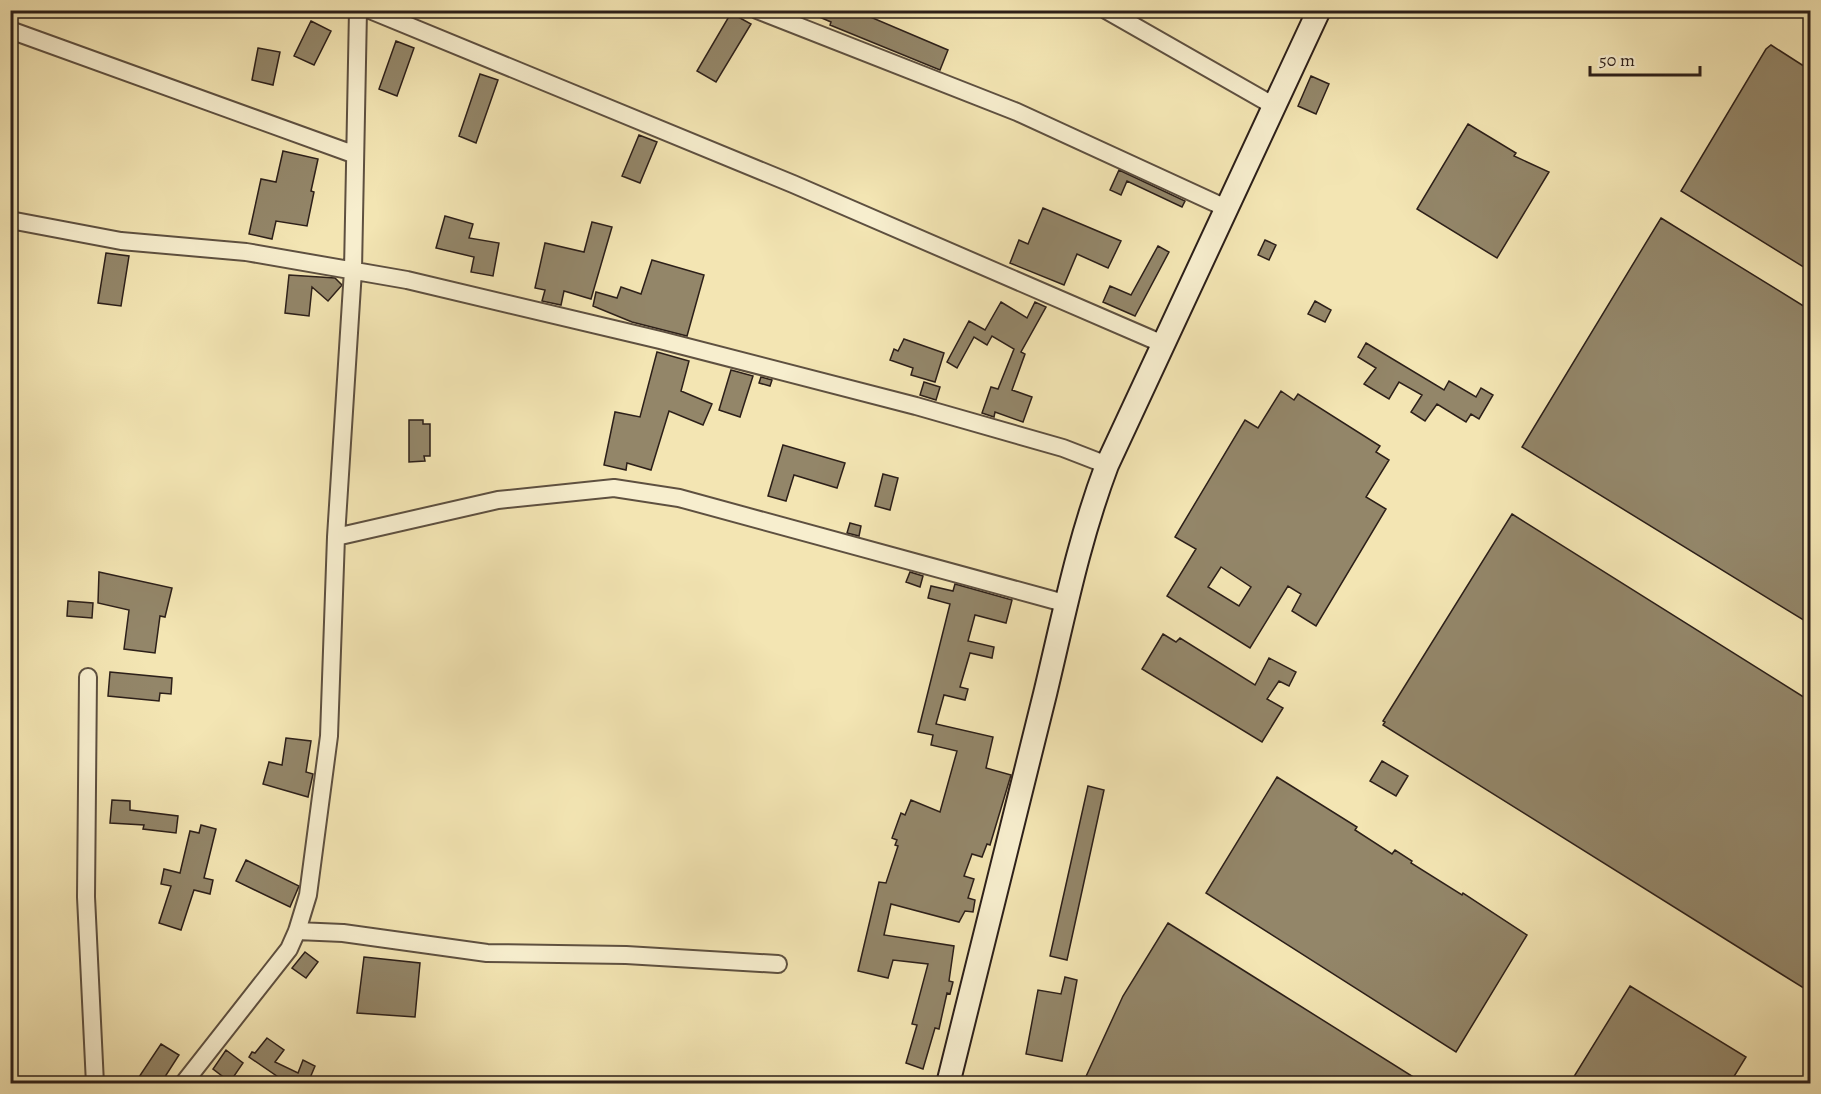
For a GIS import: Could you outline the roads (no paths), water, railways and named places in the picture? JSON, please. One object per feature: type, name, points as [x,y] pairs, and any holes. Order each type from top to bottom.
[{"type":"street","points":[[183,1083],[289,949],[308,895],[329,736],[336,537],[353,270],[353,154],[358,10]]},
{"type":"street","points":[[370,10],[793,184],[1163,344]]},
{"type":"street","points":[[758,10],[1017,112],[1226,208]]},
{"type":"street","points":[[1106,10],[1276,107]]},
{"type":"street","points":[[948,1083],[1045,691],[1064,603],[1093,503],[1107,465],[1226,208],[1276,107],[1319,10]]},
{"type":"street","points":[[10,30],[353,154]]},
{"type":"street","points":[[10,220],[121,241],[246,252],[407,280],[682,345],[916,406],[1063,448],[1107,465]]},
{"type":"street","points":[[336,537],[498,500],[614,488],[679,498],[1064,603]]},
{"type":"street","points":[[88,677],[86,897],[95,1083]]},
{"type":"street","points":[[297,931],[343,933],[488,954],[626,955],[778,964]]}]
